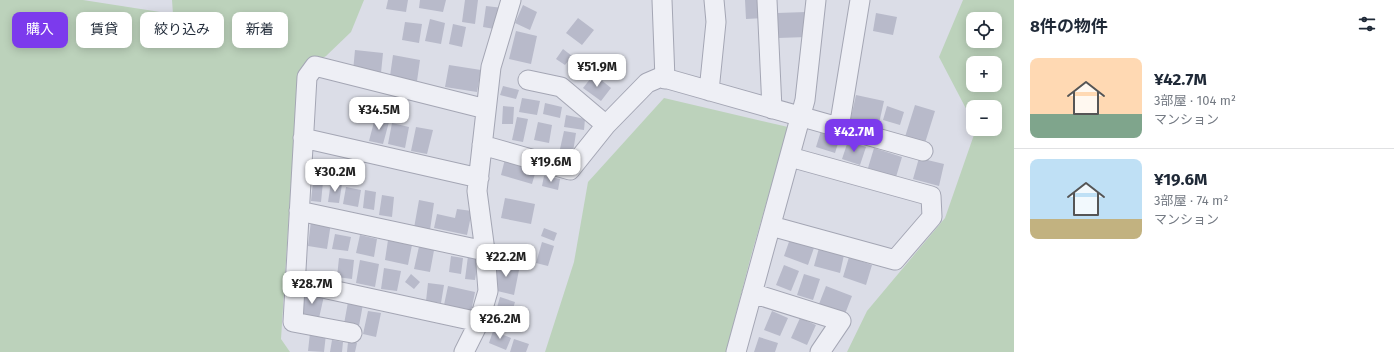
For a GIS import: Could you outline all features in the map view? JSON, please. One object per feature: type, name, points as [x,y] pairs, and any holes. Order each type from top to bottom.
[{"type":"street","points":[[464,352],[479,322],[488,291],[485,251],[477,191],[491,67],[511,0]]},
{"type":"street","points":[[662,0],[665,78]]},
{"type":"street","points":[[709,91],[716,22],[714,0]]},
{"type":"street","points":[[767,0],[772,109]]},
{"type":"street","points":[[736,352],[805,100],[816,0]]},
{"type":"street","points":[[839,128],[860,0]]},
{"type":"street","points":[[352,333],[293,322],[307,77],[316,66],[486,109]]},
{"type":"street","points":[[482,145],[570,170],[606,125],[647,83],[661,77],[923,151]]},
{"type":"street","points":[[528,80],[561,87],[606,125]]},
{"type":"street","points":[[303,138],[479,178]]},
{"type":"street","points":[[771,226],[895,260],[932,217],[931,196],[790,157]]},
{"type":"street","points":[[299,211],[485,251]]},
{"type":"street","points":[[295,282],[479,322]]},
{"type":"street","points":[[752,293],[841,321],[820,352]]},
{"type":"green space","points":[[0,0],[83,0],[160,12],[140,12],[140,48],[224,48],[224,12],[173,12],[172,0],[364,0],[351,32],[326,56],[299,72],[281,339],[290,352],[0,352]]},
{"type":"green space","points":[[963,0],[1014,0],[1014,352],[847,352],[867,311],[945,218],[974,136],[1002,136],[1002,100],[966,100],[966,109],[939,57]]},
{"type":"green space","points":[[664,98],[788,127],[751,256],[726,352],[545,352],[574,262],[588,182]]},
{"type":"building","points":[[388,0],[408,0],[406,12],[386,9]]},
{"type":"building","points":[[420,0],[446,0],[443,12],[419,8]]},
{"type":"building","points":[[465,0],[478,0],[475,24],[462,22]]},
{"type":"building","points":[[745,0],[763,0],[764,18],[746,19]]},
{"type":"building","points":[[523,5],[537,12],[530,30],[515,23]]},
{"type":"building","points":[[486,6],[503,8],[500,30],[483,27]]},
{"type":"building","points":[[806,12],[807,37],[778,38],[777,13]]},
{"type":"building","points":[[876,13],[897,17],[893,35],[873,31]]},
{"type":"building","points":[[578,18],[594,30],[582,45],[566,33]]},
{"type":"building","points":[[430,19],[445,23],[441,44],[425,41]]},
{"type":"building","points":[[405,22],[422,24],[419,43],[402,40]]},
{"type":"building","points":[[453,24],[466,27],[462,47],[449,44]]},
{"type":"building","points":[[516,31],[537,36],[531,64],[509,59]]},
{"type":"building","points":[[563,49],[572,56],[565,65],[556,59]]},
{"type":"building","points":[[355,50],[383,53],[381,73],[353,71]]},
{"type":"building","points":[[393,55],[420,60],[417,81],[390,76]]},
{"type":"building","points":[[449,65],[481,70],[477,92],[445,87]]},
{"type":"building","points":[[594,74],[611,88],[601,101],[583,88]]},
{"type":"building","points":[[503,86],[519,90],[516,99],[500,95]]},
{"type":"building","points":[[856,95],[884,101],[878,128],[850,122]]},
{"type":"building","points":[[522,98],[540,101],[537,115],[519,112]]},
{"type":"building","points":[[545,103],[562,107],[560,118],[543,114]]},
{"type":"building","points":[[915,105],[935,111],[925,143],[905,137]]},
{"type":"building","points":[[503,106],[514,107],[513,124],[502,124]]},
{"type":"building","points":[[887,106],[904,112],[900,125],[883,120]]},
{"type":"building","points":[[566,115],[585,119],[584,130],[564,127]]},
{"type":"building","points":[[517,117],[528,119],[523,142],[512,140]]},
{"type":"building","points":[[375,118],[389,122],[383,144],[369,141]]},
{"type":"building","points":[[538,122],[552,125],[549,143],[534,140]]},
{"type":"building","points":[[392,123],[409,127],[405,148],[388,144]]},
{"type":"building","points":[[416,127],[433,130],[427,154],[411,151]]},
{"type":"building","points":[[564,131],[576,133],[573,152],[560,149]]},
{"type":"building","points":[[821,131],[840,137],[835,153],[816,147]]},
{"type":"building","points":[[848,141],[866,147],[860,165],[842,159]]},
{"type":"building","points":[[874,148],[902,157],[896,177],[868,168]]},
{"type":"building","points":[[919,158],[944,164],[939,186],[913,179]]},
{"type":"building","points":[[505,159],[537,167],[532,184],[501,175]]},
{"type":"building","points":[[544,176],[560,179],[558,190],[542,186]]},
{"type":"building","points":[[313,181],[323,182],[321,202],[311,201]]},
{"type":"building","points":[[331,182],[342,184],[339,203],[328,202]]},
{"type":"building","points":[[346,187],[361,190],[358,207],[343,204]]},
{"type":"building","points":[[365,190],[376,192],[374,210],[363,208]]},
{"type":"building","points":[[382,195],[394,197],[392,217],[379,215]]},
{"type":"building","points":[[505,198],[535,204],[531,224],[501,218]]},
{"type":"building","points":[[419,200],[434,203],[430,230],[414,228]]},
{"type":"building","points":[[457,209],[472,211],[467,235],[434,228],[437,214],[455,218]]},
{"type":"building","points":[[311,221],[331,223],[327,249],[308,246]]},
{"type":"building","points":[[544,228],[557,233],[554,241],[541,236]]},
{"type":"building","points":[[335,234],[351,237],[348,251],[332,249]]},
{"type":"building","points":[[360,235],[377,239],[374,257],[356,253]]},
{"type":"building","points":[[791,236],[815,245],[808,265],[784,256]]},
{"type":"building","points":[[388,240],[412,245],[408,265],[385,260]]},
{"type":"building","points":[[420,242],[435,245],[430,272],[414,269]]},
{"type":"building","points":[[542,242],[554,246],[548,266],[536,263]]},
{"type":"building","points":[[819,248],[844,255],[840,273],[814,266]]},
{"type":"building","points":[[451,256],[463,258],[461,274],[449,272]]},
{"type":"building","points":[[468,256],[479,257],[475,280],[465,279]]},
{"type":"building","points":[[849,257],[872,265],[866,285],[843,277]]},
{"type":"building","points":[[339,258],[354,260],[352,279],[337,277]]},
{"type":"building","points":[[360,260],[379,264],[375,287],[356,283]]},
{"type":"building","points":[[499,260],[520,265],[514,295],[493,290]]},
{"type":"building","points":[[784,265],[799,271],[791,291],[776,285]]},
{"type":"building","points":[[384,268],[401,271],[397,291],[381,289]]},
{"type":"building","points":[[411,274],[420,282],[414,289],[405,282]]},
{"type":"building","points":[[804,274],[820,279],[813,300],[797,295]]},
{"type":"building","points":[[428,283],[444,285],[441,303],[426,301]]},
{"type":"building","points":[[448,286],[475,292],[471,312],[444,305]]},
{"type":"building","points":[[826,286],[852,296],[845,314],[819,304]]},
{"type":"building","points":[[306,292],[324,296],[319,318],[301,314]]},
{"type":"building","points":[[500,297],[515,302],[508,325],[493,321]]},
{"type":"building","points":[[348,302],[363,304],[359,326],[344,324]]},
{"type":"building","points":[[368,311],[381,313],[376,337],[363,334]]},
{"type":"building","points":[[772,311],[788,318],[780,336],[764,330]]},
{"type":"building","points":[[800,318],[816,325],[807,345],[791,338]]},
{"type":"building","points":[[493,331],[511,338],[506,350],[489,343]]},
{"type":"building","points":[[310,333],[326,334],[324,352],[308,351]]},
{"type":"building","points":[[759,337],[778,343],[775,352],[754,352]]},
{"type":"building","points":[[514,339],[529,344],[526,352],[510,352]]},
{"type":"building","points":[[332,340],[343,342],[342,352],[330,352]]},
{"type":"building","points":[[348,342],[357,343],[355,352],[347,352]]}]
